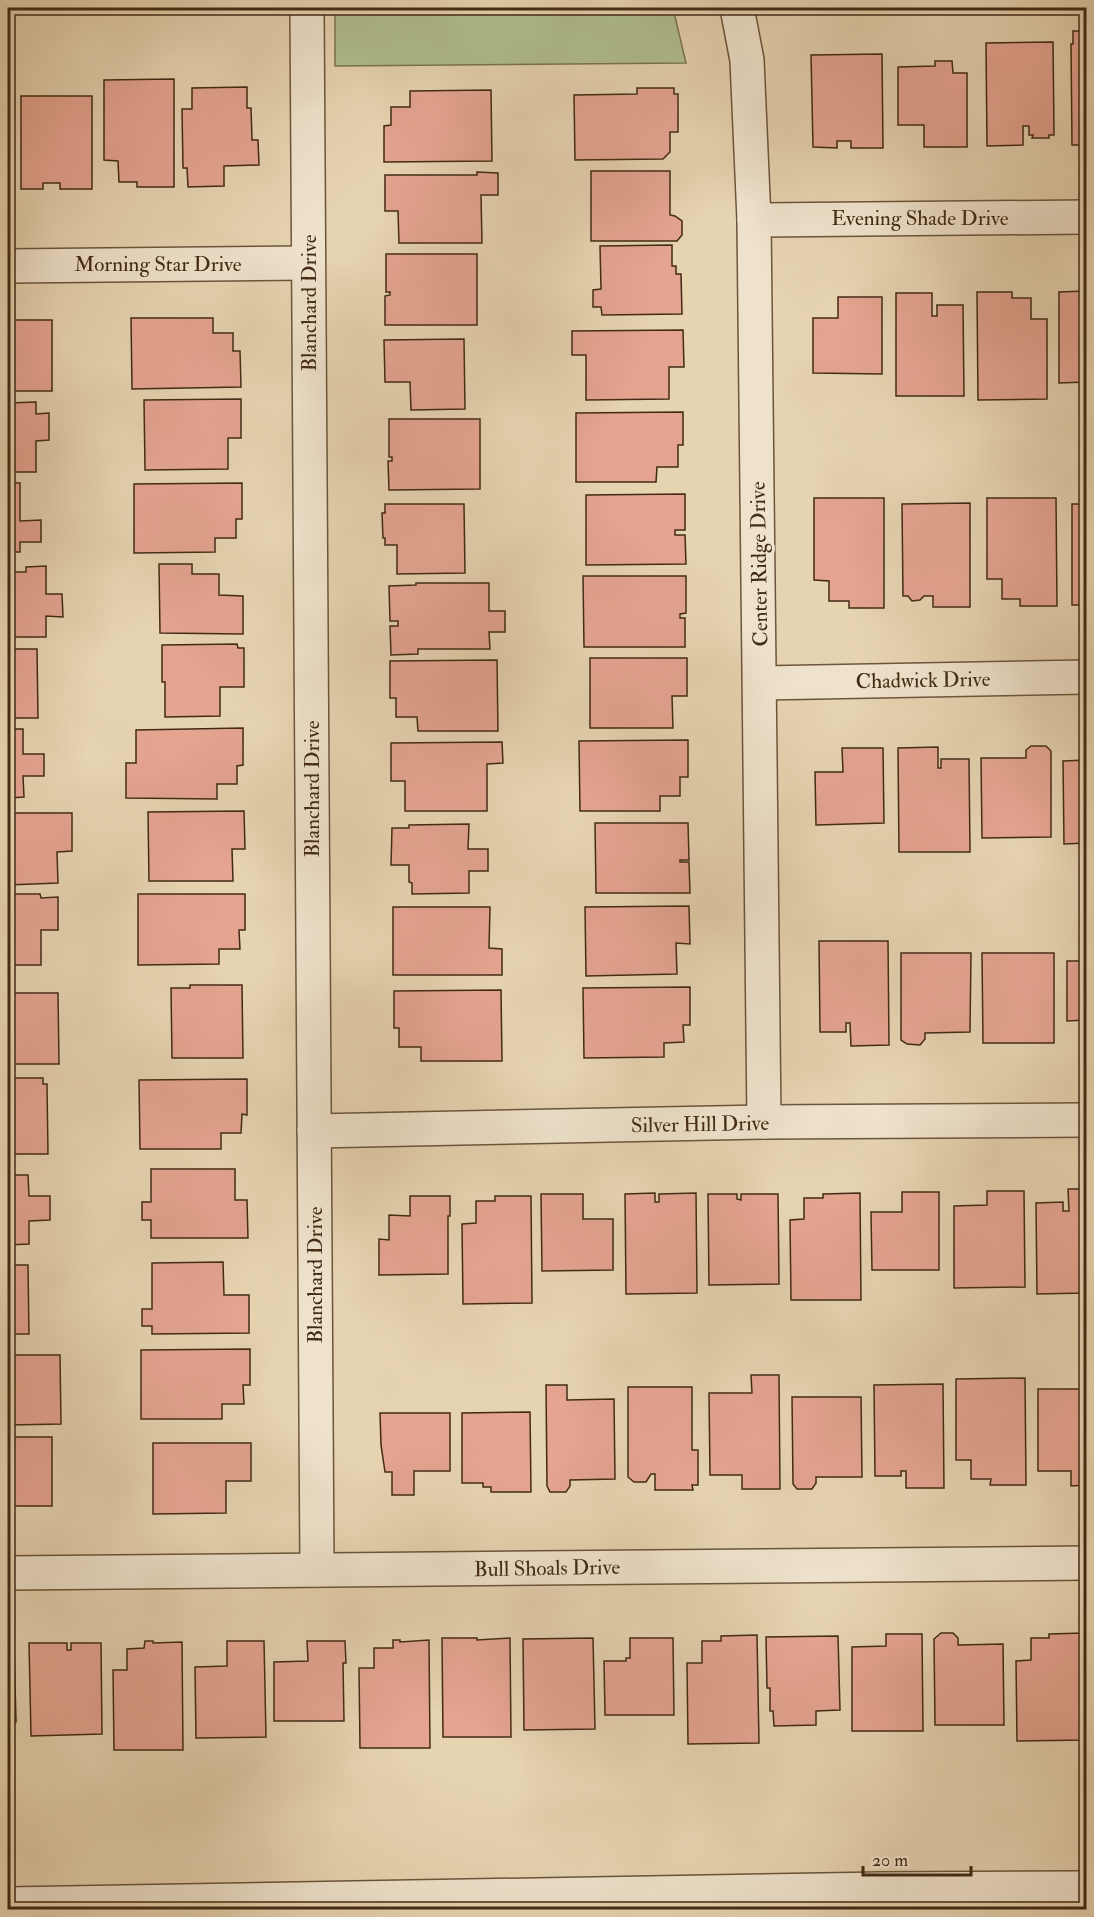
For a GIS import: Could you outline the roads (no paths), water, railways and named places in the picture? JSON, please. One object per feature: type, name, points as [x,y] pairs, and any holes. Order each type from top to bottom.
[{"type":"street","name":"Blanchard Drive","points":[[307,8],[316,1570]]},
{"type":"street","name":"Center Ridge Drive","points":[[737,8],[747,60],[754,220],[764,1122]]},
{"type":"street","name":"Evening Shade Drive","points":[[754,220],[1086,217]]},
{"type":"street","name":"Morning Star Drive","points":[[8,266],[308,263]]},
{"type":"street","name":"Chadwick Drive","points":[[760,683],[1086,677]]},
{"type":"street","name":"Silver Hill Drive","points":[[314,1131],[764,1122],[1086,1120]]},
{"type":"street","name":"Bull Shoals Drive","points":[[8,1574],[1086,1563]]},
{"type":"street","points":[[8,1904],[43,1906],[869,1889],[1086,1888]]}]
